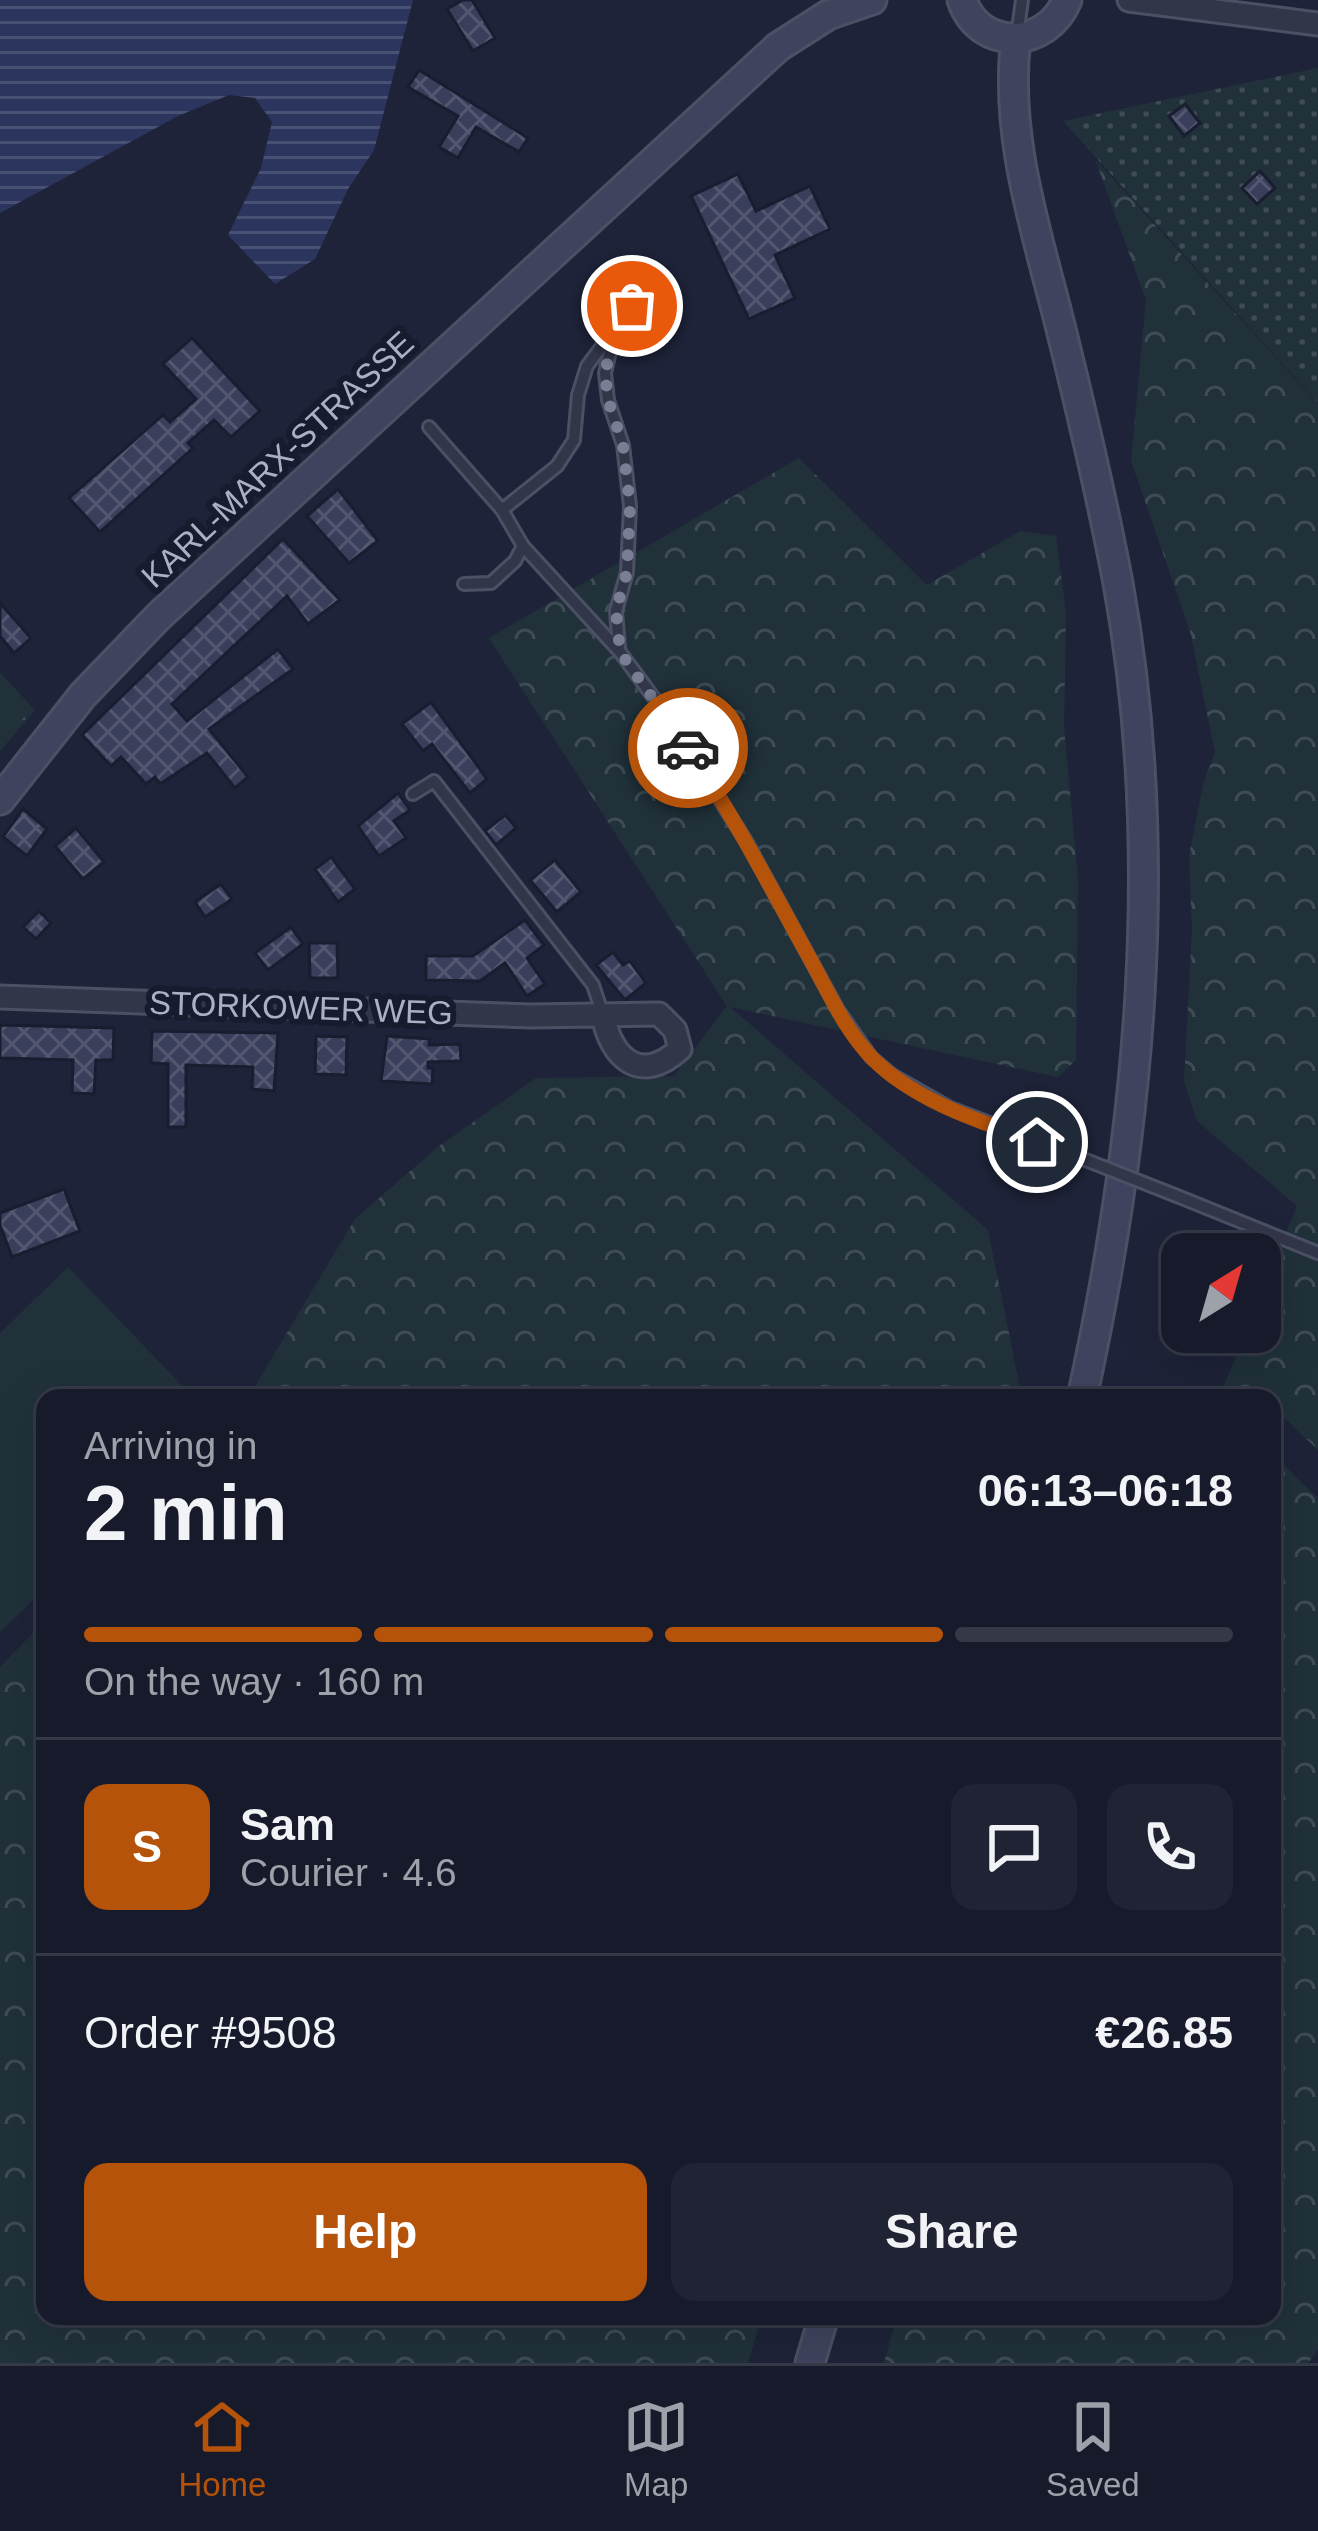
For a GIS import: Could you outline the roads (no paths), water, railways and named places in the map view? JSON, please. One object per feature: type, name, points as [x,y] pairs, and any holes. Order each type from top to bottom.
[{"type":"main road","points":[[962,0],[974,22],[986,31],[1016,39],[1050,26],[1066,0]]},
{"type":"main road","name":"KARL-MARX-STRASSE","points":[[0,800],[131,643],[792,35],[861,3]]},
{"type":"main road","points":[[1016,39],[1011,84],[1029,200],[1089,440],[1119,592],[1136,740],[1142,852],[1139,1015],[1127,1148],[1084,1389]]},
{"type":"main road","points":[[810,2363],[821,2325]]},
{"type":"street","points":[[1129,0],[1318,24]]},
{"type":"street","name":"STORKOWER WEG","points":[[0,997],[603,1015]]},
{"type":"lane","points":[[1016,39],[1022,0]]},
{"type":"lane","points":[[502,510],[557,466],[574,440],[578,395],[587,366],[632,306]]},
{"type":"lane","points":[[616,326],[605,373],[608,400],[623,445],[630,506],[627,572],[616,610],[620,652]]},
{"type":"lane","points":[[429,428],[502,510],[523,546],[620,652],[700,766],[838,1010],[871,1057],[892,1075],[950,1108],[1318,1253]]},
{"type":"lane","points":[[464,584],[491,584],[523,546]]},
{"type":"lane","points":[[413,794],[434,781],[593,985],[603,1015]]},
{"type":"water","points":[[0,0],[413,0],[374,150],[348,189],[315,259],[275,284],[228,235],[261,168],[272,122],[255,98],[229,95],[178,116],[0,213]]}]
